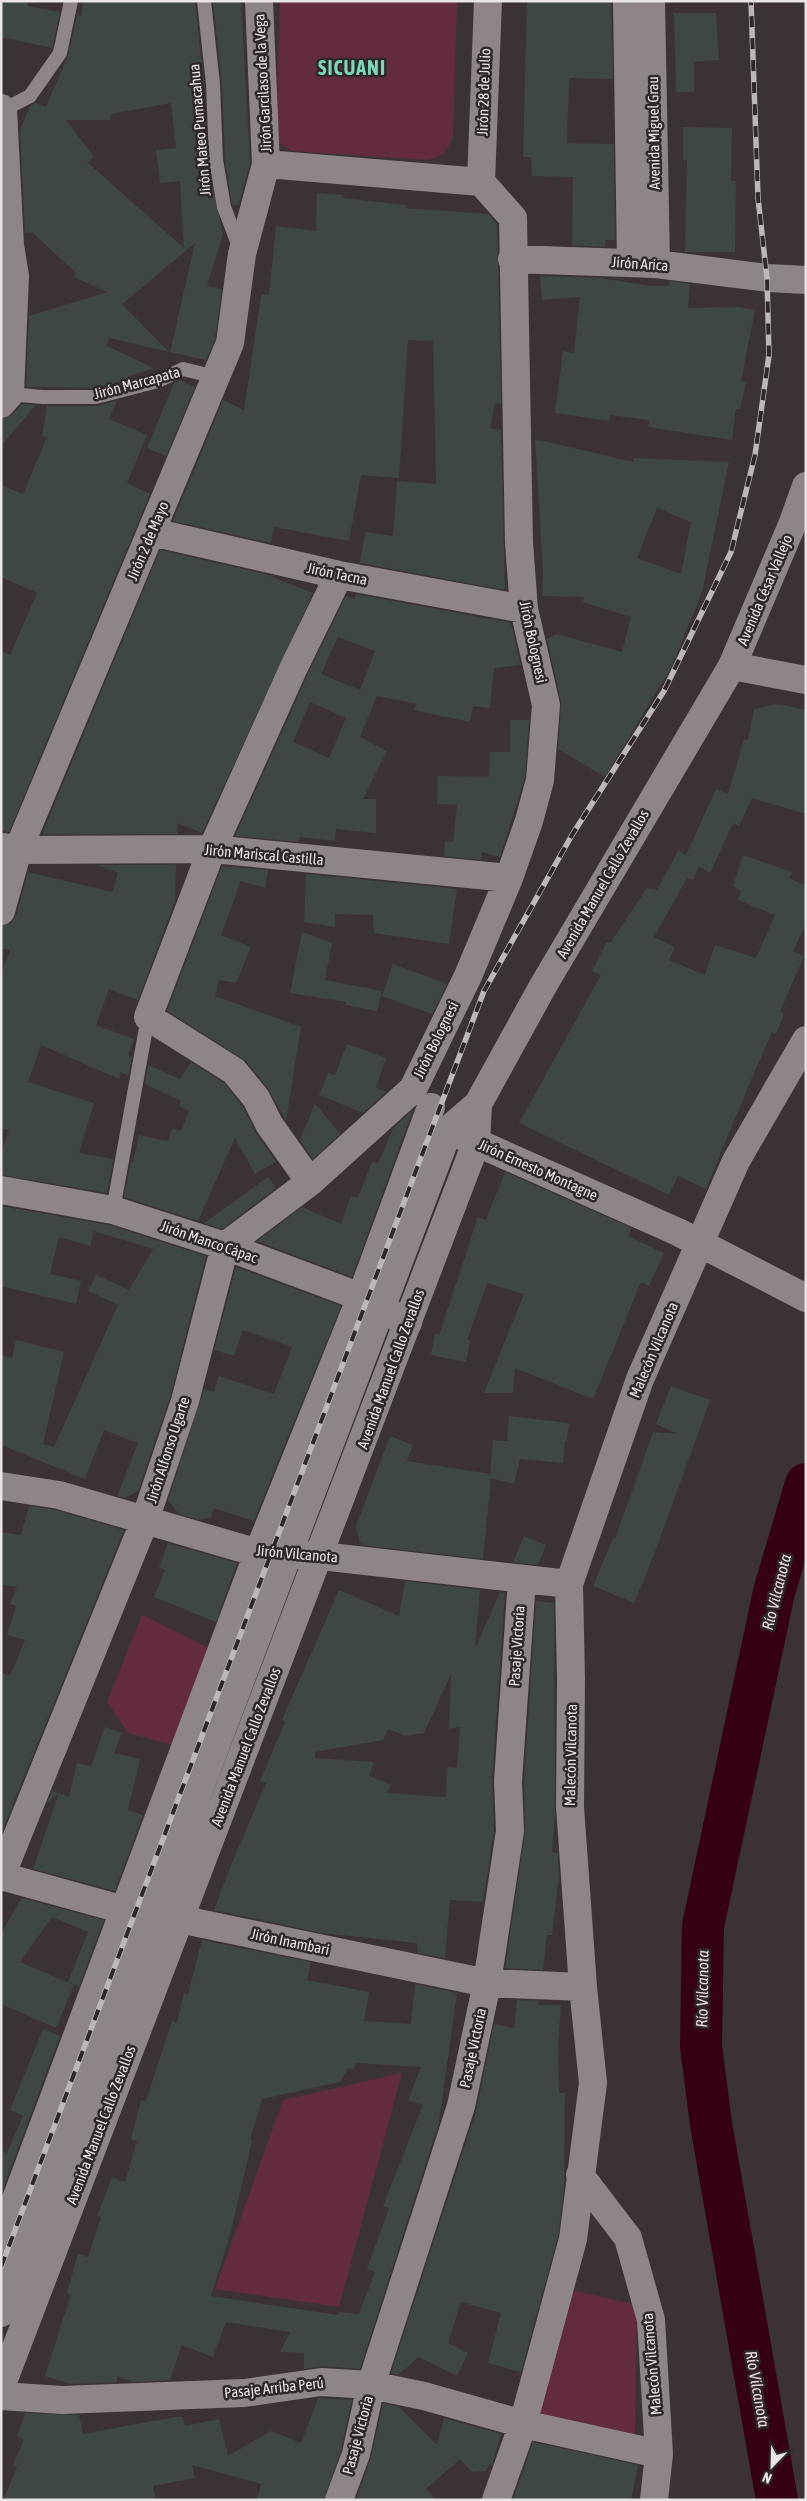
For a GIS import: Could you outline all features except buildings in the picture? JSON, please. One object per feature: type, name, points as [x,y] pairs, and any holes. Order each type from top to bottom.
[{"type":"street","name":"Jirón Garcilaso de la Vega","points":[[259,1],[266,164]]},
{"type":"street","name":"Jirón 28 de Julio","points":[[481,182],[488,1]]},
{"type":"street","name":"Avenida Miguel Grau","points":[[627,1],[644,263]]},
{"type":"street","name":"Avenida Miguel Grau","points":[[644,263],[651,1]]},
{"type":"street","points":[[2,109],[10,245],[15,276],[6,399]]},
{"type":"street","points":[[266,164],[481,182]]},
{"type":"street","name":"Jirón 2 de Mayo","points":[[1,911],[10,848],[152,532],[230,343],[242,254],[266,164]]},
{"type":"street","name":"Jirón Bolognesi","points":[[422,1098],[530,821],[540,780],[546,705],[524,609],[519,543],[512,259],[513,218],[481,182]]},
{"type":"street","name":"Jirón Arica","points":[[512,259],[644,263],[768,278],[806,280]]},
{"type":"street","name":"Avenida César Vallejo","points":[[732,666],[792,525],[806,486]]},
{"type":"street","name":"Jirón Tacna","points":[[152,532],[339,575],[524,609]]},
{"type":"street","points":[[310,1182],[269,1124],[256,1098],[234,1071],[148,1017],[212,849],[294,667],[339,575]]},
{"type":"street","points":[[732,666],[806,680]]},
{"type":"street","name":"Avenida Manuel Callo Zevallos","points":[[1,2314],[137,1916],[258,1553],[449,1129],[478,1104],[548,978],[732,666]]},
{"type":"street","name":"Jirón Mariscal Castilla","points":[[10,848],[212,849],[509,878]]},
{"type":"street","name":"Malecón Vilcanota","points":[[654,2500],[660,2454],[651,2320],[628,2238],[580,2174],[593,2083],[583,1988],[570,1807],[571,1679],[569,1584],[644,1370],[736,1161],[806,1040]]},
{"type":"street","points":[[225,1246],[422,1098]]},
{"type":"street","name":"Avenida Manuel Callo Zevallos","points":[[1,2239],[288,1553],[370,1301],[422,1098]]},
{"type":"street","name":"Jirón Ernesto Montagne","points":[[422,1098],[436,1118],[449,1129],[476,1143],[678,1232],[806,1298]]},
{"type":"street","name":"Avenida Manuel Callo Zevallos","points":[[1,2386],[179,1919],[321,1556],[476,1143],[478,1104]]},
{"type":"street","name":"Jirón Manco Cápac","points":[[1,1190],[114,1210],[225,1246],[370,1301],[408,1323]]},
{"type":"street","name":"Jirón Alfonso Ugarte","points":[[1,1876],[145,1520],[185,1401],[225,1246]]},
{"type":"street","name":"Jirón Vilcanota","points":[[1,1486],[59,1496],[258,1553],[321,1556],[569,1584]]},
{"type":"street","name":"Pasaje Victoria","points":[[339,2500],[356,2454],[371,2385],[460,2106],[487,1982],[510,1831],[508,1781],[522,1579]]},
{"type":"street","name":"Jirón Inambari","points":[[1,1876],[110,1906],[137,1916],[179,1919],[487,1982],[583,1988]]},
{"type":"street","points":[[496,2500],[523,2424],[573,2239],[580,2174]]},
{"type":"street","name":"Pasaje Arriba Perú","points":[[1,2396],[62,2400],[244,2393],[321,2382],[371,2385],[424,2396],[523,2424],[660,2454]]},
{"type":"lane","points":[[2,109],[30,96],[60,53],[71,1]]},
{"type":"lane","name":"Jirón Mateo Pumacahua","points":[[204,1],[213,84],[216,160],[224,207],[242,254]]},
{"type":"lane","name":"Jirón Marcapata","points":[[6,399],[96,397],[158,381],[183,369],[216,377]]},
{"type":"lane","points":[[114,1210],[148,1017]]},
{"type":"shaded area","points":[[280,1],[457,1],[453,137],[445,153],[429,160],[291,151],[279,142],[276,127]]},
{"type":"shaded area","points":[[142,1615],[209,1648],[172,1745],[128,1733],[107,1702]]},
{"type":"shaded area","points":[[402,2073],[339,2307],[215,2289],[283,2100]]},
{"type":"shaded area","points":[[563,2288],[637,2305],[635,2435],[533,2416]]},
{"type":"waterway","name":"Río Vilcanota","points":[[777,2500],[711,2124],[701,2046],[703,1926],[774,1592],[806,1484]]},
{"type":"railway","points":[[1,2267],[484,991],[572,835],[664,691],[731,552],[755,455],[769,355],[767,278],[758,198],[751,1]]},
{"type":"district","name":"SICUANI","points":[[352,68]]}]
